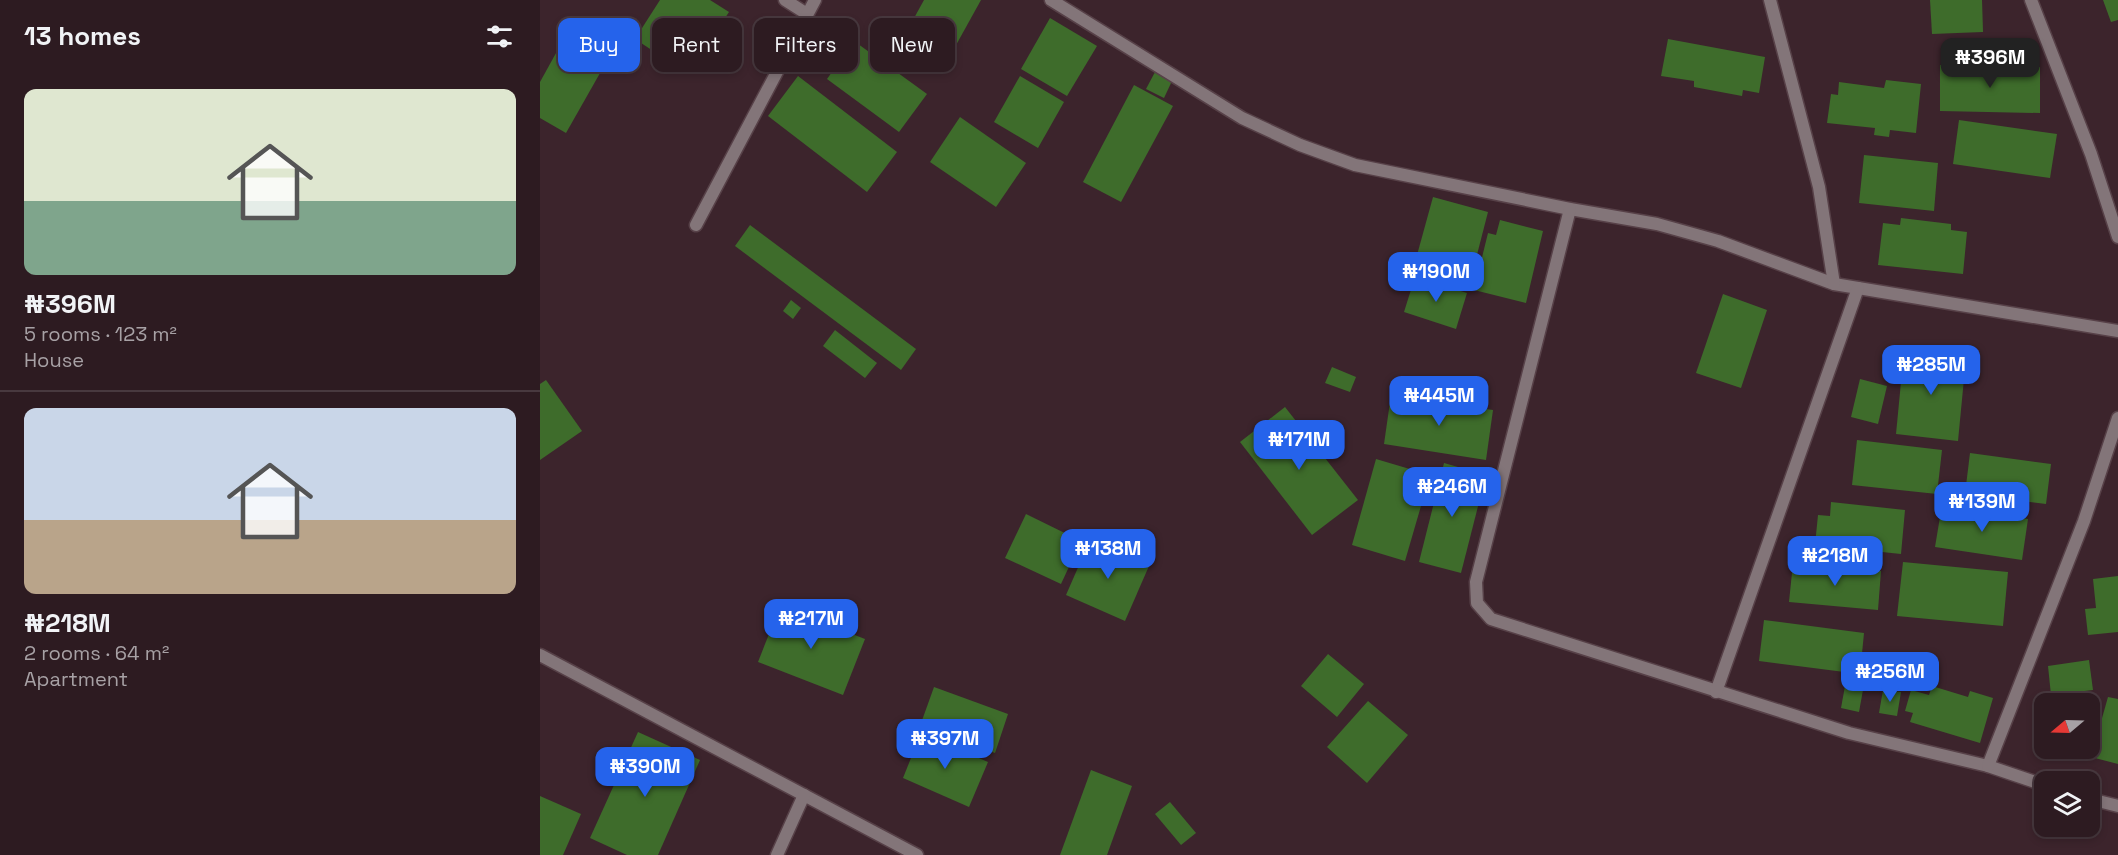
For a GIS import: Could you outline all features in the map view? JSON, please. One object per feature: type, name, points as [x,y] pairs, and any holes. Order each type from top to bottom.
[{"type":"street","points":[[785,0],[807,14]]},
{"type":"street","points":[[696,225],[815,0]]},
{"type":"street","points":[[1051,0],[1242,118],[1300,145],[1355,165],[1667,226],[1718,241],[1834,284],[2118,331]]},
{"type":"street","points":[[1770,0],[1819,187],[1834,284]]},
{"type":"street","points":[[2031,0],[2091,154],[2118,237]]},
{"type":"street","points":[[1570,208],[1476,582],[1477,603],[1491,619],[1716,692],[1849,733],[1988,766],[2034,782]]},
{"type":"street","points":[[1716,692],[1858,288]]},
{"type":"street","points":[[1988,766],[2084,521],[2118,418]]},
{"type":"street","points":[[540,655],[917,855]]},
{"type":"street","points":[[777,855],[804,795]]},
{"type":"street","points":[[2100,802],[2118,806]]},
{"type":"building","points":[[660,0],[710,0],[729,12],[725,18],[652,18],[652,50],[640,42],[640,31]]},
{"type":"building","points":[[924,0],[981,0],[955,47],[955,18],[914,18]]},
{"type":"building","points":[[1930,0],[1982,0],[1983,32],[1932,34]]},
{"type":"building","points":[[2103,0],[2118,0],[2118,20],[2111,22]]},
{"type":"building","points":[[1050,18],[1097,46],[1067,96],[1021,69]]},
{"type":"building","points":[[1668,39],[1765,57],[1759,93],[1743,90],[1742,96],[1694,87],[1694,81],[1661,76]]},
{"type":"building","points":[[858,44],[870,53],[870,72],[897,72],[927,94],[899,132],[827,79],[832,72],[858,72]]},
{"type":"building","points":[[558,49],[558,72],[601,72],[566,133],[540,118],[540,82]]},
{"type":"building","points":[[1940,65],[2040,67],[2040,113],[1940,111]]},
{"type":"building","points":[[1155,72],[1172,81],[1164,98],[1146,89]]},
{"type":"building","points":[[798,76],[897,152],[867,192],[768,116]]},
{"type":"building","points":[[1020,76],[1064,102],[1038,148],[994,122]]},
{"type":"building","points":[[1886,80],[1921,84],[1916,133],[1890,130],[1889,137],[1874,135],[1875,128],[1827,123],[1831,94],[1838,95],[1839,82],[1884,88]]},
{"type":"building","points":[[1134,85],[1173,106],[1121,202],[1083,182]]},
{"type":"building","points":[[960,117],[1026,163],[996,207],[930,162]]},
{"type":"building","points":[[1959,120],[2057,134],[2050,178],[1953,164]]},
{"type":"building","points":[[1864,155],[1938,163],[1934,211],[1859,203]]},
{"type":"building","points":[[1433,197],[1488,212],[1470,282],[1414,266]]},
{"type":"building","points":[[1901,218],[1951,224],[1951,230],[1967,232],[1963,274],[1878,265],[1883,223],[1900,225]]},
{"type":"building","points":[[1500,220],[1543,231],[1526,303],[1474,290],[1488,233],[1496,235]]},
{"type":"building","points":[[750,225],[916,349],[901,370],[735,246]]},
{"type":"building","points":[[1415,277],[1467,293],[1456,329],[1404,312]]},
{"type":"building","points":[[1723,294],[1767,310],[1741,388],[1696,373]]},
{"type":"building","points":[[791,300],[801,308],[793,319],[783,311]]},
{"type":"building","points":[[835,330],[877,363],[865,378],[823,346]]},
{"type":"building","points":[[1904,351],[1966,358],[1958,441],[1896,434]]},
{"type":"building","points":[[1332,367],[1356,377],[1350,392],[1325,383]]},
{"type":"building","points":[[1860,379],[1887,386],[1878,424],[1851,417]]},
{"type":"building","points":[[546,380],[582,431],[540,460],[540,384]]},
{"type":"building","points":[[1391,395],[1493,410],[1486,460],[1384,444]]},
{"type":"building","points":[[1285,407],[1358,500],[1312,535],[1240,442]]},
{"type":"building","points":[[1857,440],[1942,450],[1937,494],[1852,485]]},
{"type":"building","points":[[1970,453],[2051,464],[2046,504],[1965,494]]},
{"type":"building","points":[[1376,459],[1430,475],[1405,561],[1352,545]]},
{"type":"building","points":[[1444,463],[1486,475],[1461,573],[1419,562]]},
{"type":"building","points":[[1831,502],[1905,510],[1901,554],[1815,545],[1818,515],[1830,516]]},
{"type":"building","points":[[1942,505],[2028,519],[2022,560],[1935,547]]},
{"type":"building","points":[[1026,514],[1081,541],[1061,584],[1005,558]]},
{"type":"building","points":[[1090,540],[1149,566],[1125,621],[1066,595]]},
{"type":"building","points":[[1903,562],[2008,572],[2003,626],[1897,616]]},
{"type":"building","points":[[1793,563],[1881,571],[1878,610],[1789,602]]},
{"type":"building","points":[[2118,576],[2118,632],[2088,635],[2085,609],[2096,608],[2093,579]]},
{"type":"building","points":[[780,606],[865,639],[843,695],[758,662]]},
{"type":"building","points":[[1764,620],[1864,633],[1860,674],[1759,661]]},
{"type":"building","points":[[1328,654],[1364,684],[1337,717],[1301,686]]},
{"type":"building","points":[[2089,660],[2093,690],[2051,693],[2048,666]]},
{"type":"building","points":[[1845,686],[1863,690],[1859,712],[1841,708]]},
{"type":"building","points":[[1932,686],[1968,697],[1970,691],[1993,698],[1980,743],[1910,722],[1913,713],[1905,711],[1911,690],[1929,695]]},
{"type":"building","points":[[934,687],[1008,714],[995,753],[920,726]]},
{"type":"building","points":[[1883,690],[1901,692],[1897,716],[1879,713]]},
{"type":"building","points":[[2108,697],[2118,699],[2118,764],[2099,759],[2100,725]]},
{"type":"building","points":[[1368,701],[1408,735],[1367,783],[1327,747]]},
{"type":"building","points":[[638,732],[700,760],[658,855],[627,855],[590,838]]},
{"type":"building","points":[[921,733],[988,762],[969,807],[903,778]]},
{"type":"building","points":[[1091,770],[1132,786],[1107,855],[1060,855]]},
{"type":"building","points":[[540,796],[581,814],[563,855],[540,855]]},
{"type":"building","points":[[1170,802],[1196,833],[1181,845],[1155,814]]}]
